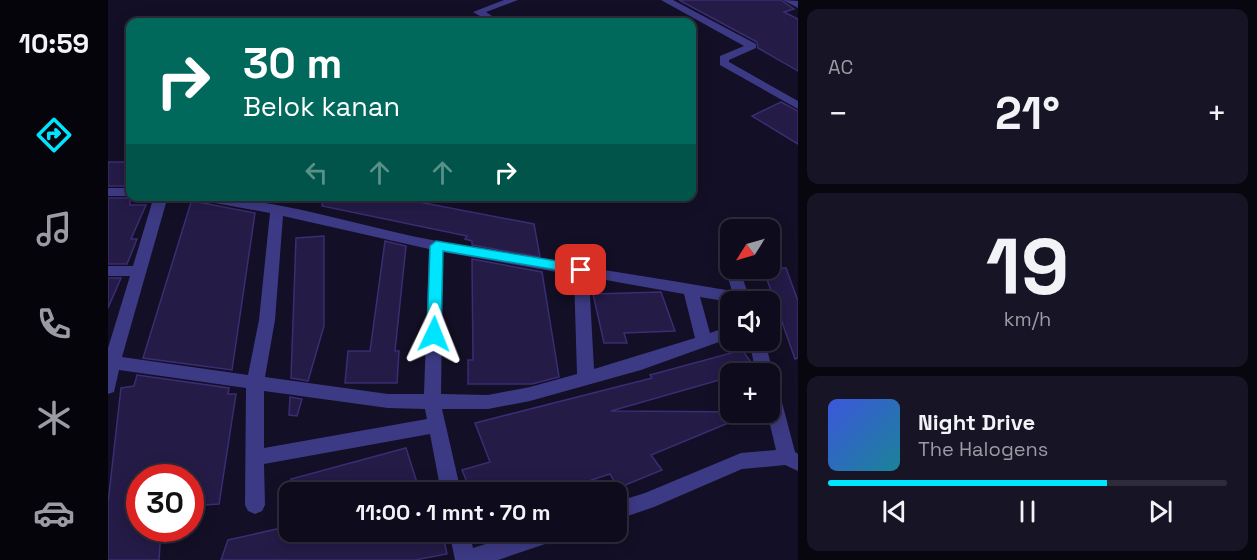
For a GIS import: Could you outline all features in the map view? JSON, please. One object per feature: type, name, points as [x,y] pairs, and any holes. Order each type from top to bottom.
[{"type":"street","points":[[489,18],[478,12],[513,0]]},
{"type":"street","points":[[666,0],[752,46],[724,58],[723,63],[798,106]]},
{"type":"street","points":[[788,0],[798,5]]},
{"type":"street","points":[[108,192],[126,192]]},
{"type":"street","points":[[108,387],[110,362],[158,201]]},
{"type":"street","points":[[226,201],[277,210],[436,246],[720,295]]},
{"type":"street","points":[[255,506],[255,383],[267,320],[277,210]]},
{"type":"street","points":[[436,246],[432,401],[449,482]]},
{"type":"street","points":[[581,270],[586,377]]},
{"type":"street","points":[[108,271],[137,271]]},
{"type":"street","points":[[690,289],[704,341]]},
{"type":"street","points":[[110,362],[388,401],[488,402],[530,394],[641,363],[720,335]]},
{"type":"street","points":[[627,507],[741,461],[792,460],[780,422]]},
{"type":"street","points":[[255,458],[436,425]]},
{"type":"street","points":[[462,542],[467,560],[522,542]]},
{"type":"building","points":[[679,0],[781,0],[794,9],[784,12],[798,19],[798,71],[758,48],[757,42]]},
{"type":"building","points":[[781,102],[798,111],[798,144],[752,116]]},
{"type":"building","points":[[108,162],[126,162],[126,186],[108,186]]},
{"type":"building","points":[[108,198],[126,198],[126,201],[130,201],[130,205],[146,205],[131,239],[137,239],[127,264],[108,264]]},
{"type":"building","points":[[191,201],[255,213],[232,370],[143,358]]},
{"type":"building","points":[[322,201],[414,201],[534,224],[540,257],[472,245],[472,241],[465,239],[467,236],[322,206]]},
{"type":"building","points":[[324,236],[324,326],[308,381],[291,378],[296,238]]},
{"type":"building","points":[[385,241],[406,246],[395,351],[399,351],[397,383],[345,383],[348,351],[370,351]]},
{"type":"building","points":[[472,259],[542,272],[559,377],[532,384],[468,384],[468,360],[473,360]]},
{"type":"building","points":[[780,268],[786,268],[798,301],[798,358],[795,359],[780,316],[780,291],[771,291],[767,279],[780,279]]},
{"type":"building","points":[[108,278],[121,278],[108,308]]},
{"type":"building","points":[[661,292],[675,331],[624,333],[627,343],[604,343],[593,294]]},
{"type":"building","points":[[738,351],[743,351],[751,363],[720,363],[720,380],[611,411],[720,412],[720,423],[728,423],[651,455],[662,470],[627,484],[627,482],[615,482],[610,474],[586,482],[467,482],[462,470],[490,462],[475,423],[652,378],[650,375]]},
{"type":"building","points":[[137,375],[229,388],[228,394],[236,394],[219,504],[204,505],[204,464],[126,464],[126,542],[160,542],[159,560],[108,560],[108,503],[121,388],[134,386]]},
{"type":"building","points":[[290,397],[302,399],[297,416],[289,415]]},
{"type":"building","points":[[406,448],[417,482],[291,482],[291,479]]},
{"type":"building","points":[[279,528],[279,542],[444,542],[447,554],[415,560],[221,560],[228,540]]},
{"type":"route","points":[[434,334],[436,246],[581,270]]}]
